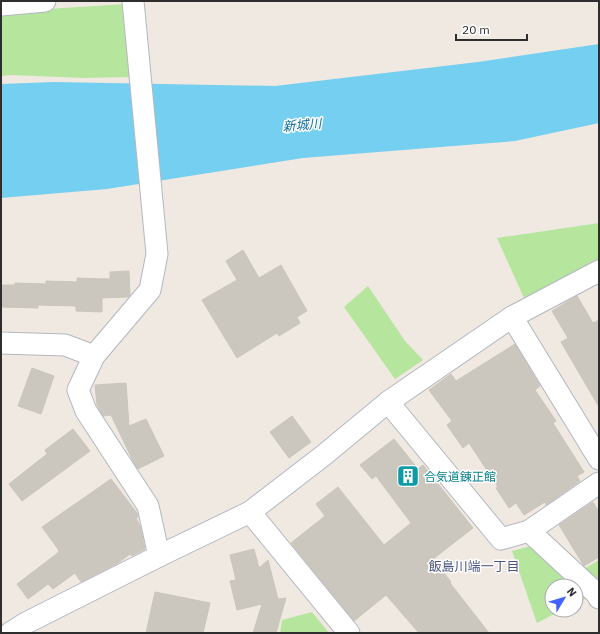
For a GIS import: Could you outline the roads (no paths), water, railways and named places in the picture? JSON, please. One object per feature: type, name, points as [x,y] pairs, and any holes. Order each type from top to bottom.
[{"type":"street","points":[[1,4],[45,1]]},
{"type":"street","points":[[133,1],[157,254],[150,290],[94,356],[78,390],[86,411],[148,506],[159,556]]},
{"type":"street","points":[[10,633],[26,623],[250,512],[324,455],[388,402],[512,317],[599,271]]},
{"type":"street","points":[[512,317],[599,460]]},
{"type":"street","points":[[1,343],[65,345],[94,356]]},
{"type":"street","points":[[388,402],[501,539],[529,531],[599,483]]},
{"type":"street","points":[[250,512],[349,633]]},
{"type":"street","points":[[529,531],[597,594],[599,598]]},
{"type":"water","name":"新城川","points":[[599,44],[599,123],[515,141],[303,158],[107,189],[1,198],[1,84],[54,82],[275,86],[478,62]]},
{"type":"place","name":"合気道錬正館","points":[[408,476]]},
{"type":"district","name":"飯島川端一丁目","points":[[474,566]]}]
